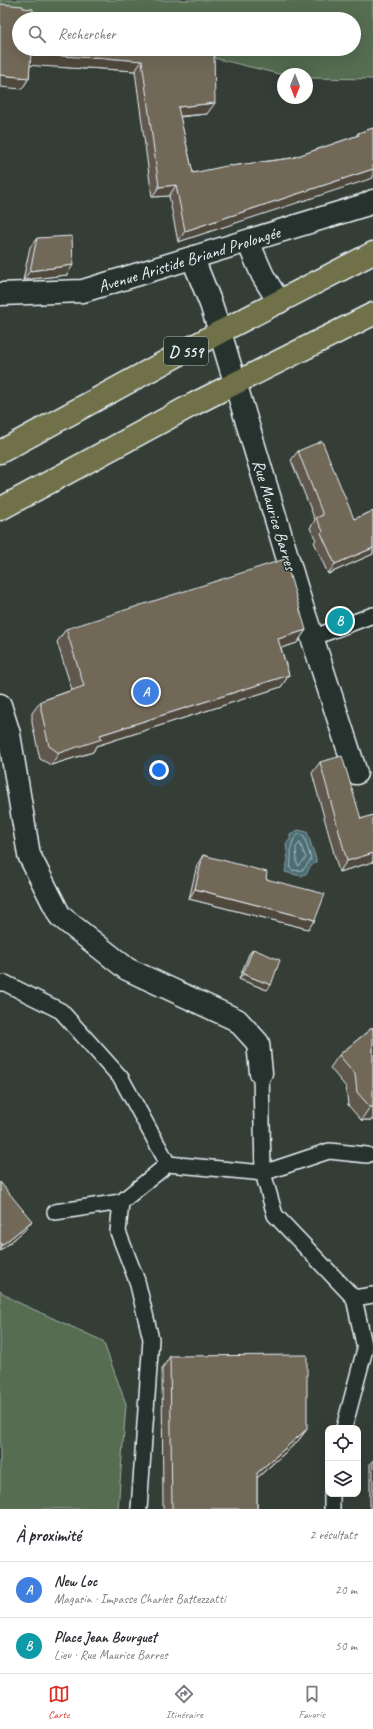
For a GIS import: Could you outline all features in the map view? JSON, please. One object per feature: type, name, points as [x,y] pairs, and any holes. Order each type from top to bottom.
[{"type":"main road","name":"D 559","points":[[0,452],[220,332],[373,253]]},
{"type":"main road","points":[[0,509],[235,382],[373,314]]},
{"type":"street","name":"Avenue Aristide Briand Prolongée","points":[[0,294],[83,291],[248,242],[365,205],[373,201]]},
{"type":"street","points":[[248,242],[263,276],[279,302]]},
{"type":"street","name":"Rue Maurice Barres","points":[[192,259],[211,304],[220,332],[312,638],[356,773]]},
{"type":"street","points":[[0,705],[9,734],[29,855],[60,916],[127,968],[237,1020],[258,1043],[261,1073]]},
{"type":"lane","points":[[312,638],[373,615]]},
{"type":"lane","points":[[0,983],[5,983],[61,1011],[121,1078],[168,1164]]},
{"type":"lane","points":[[261,1073],[263,1173],[275,1215],[354,1298],[365,1349],[345,1425]]},
{"type":"lane","points":[[56,1212],[121,1202],[168,1164],[263,1173],[329,1151],[367,1154]]},
{"type":"lane","points":[[121,1202],[118,1232],[137,1282],[151,1340],[139,1509]]},
{"type":"lane","points":[[354,1298],[373,1295]]},
{"type":"lane","points":[[332,1497],[332,1509]]},
{"type":"green space","points":[[0,0],[373,0],[373,79],[313,78],[313,68],[277,68],[277,74],[206,56],[361,56],[361,12],[12,13],[0,10]]},
{"type":"green space","points":[[0,1291],[15,1301],[103,1341],[126,1404],[118,1509],[0,1509]]},
{"type":"water","points":[[298,830],[307,832],[316,859],[316,862],[310,867],[307,873],[301,876],[285,872],[288,860],[286,843],[290,840],[290,835]]},
{"type":"building","points":[[0,4],[23,6],[23,8],[33,9],[33,12],[12,12],[12,56],[31,56],[29,78],[0,75]]},
{"type":"building","points":[[62,56],[214,56],[215,103],[178,107],[193,173],[231,165],[292,158],[359,135],[358,133],[373,128],[373,169],[185,231],[176,185],[159,187],[142,61]]},
{"type":"building","points":[[72,236],[73,265],[30,271],[37,238]]},
{"type":"building","points":[[322,441],[354,519],[373,511],[373,548],[335,564],[321,533],[323,531],[316,518],[323,515],[298,451]]},
{"type":"building","points":[[285,559],[306,630],[278,639],[289,675],[100,735],[102,739],[59,753],[49,746],[41,710],[41,701],[84,686],[66,629]]},
{"type":"building","points":[[342,756],[361,819],[373,815],[373,853],[347,861],[320,762]]},
{"type":"building","points":[[203,855],[267,872],[266,879],[325,894],[315,920],[195,889]]},
{"type":"building","points":[[253,949],[280,960],[271,985],[243,974]]},
{"type":"building","points":[[373,1027],[373,1107],[370,1107],[357,1092],[355,1074],[339,1055]]},
{"type":"building","points":[[0,1182],[32,1221],[2,1245],[0,1242]]},
{"type":"building","points":[[307,1355],[307,1429],[257,1473],[257,1509],[172,1509],[170,1356]]},
{"type":"place","name":"Place Jean Bourguet","points":[[340,621]]},
{"type":"place","name":"New Loc","points":[[146,692]]}]
